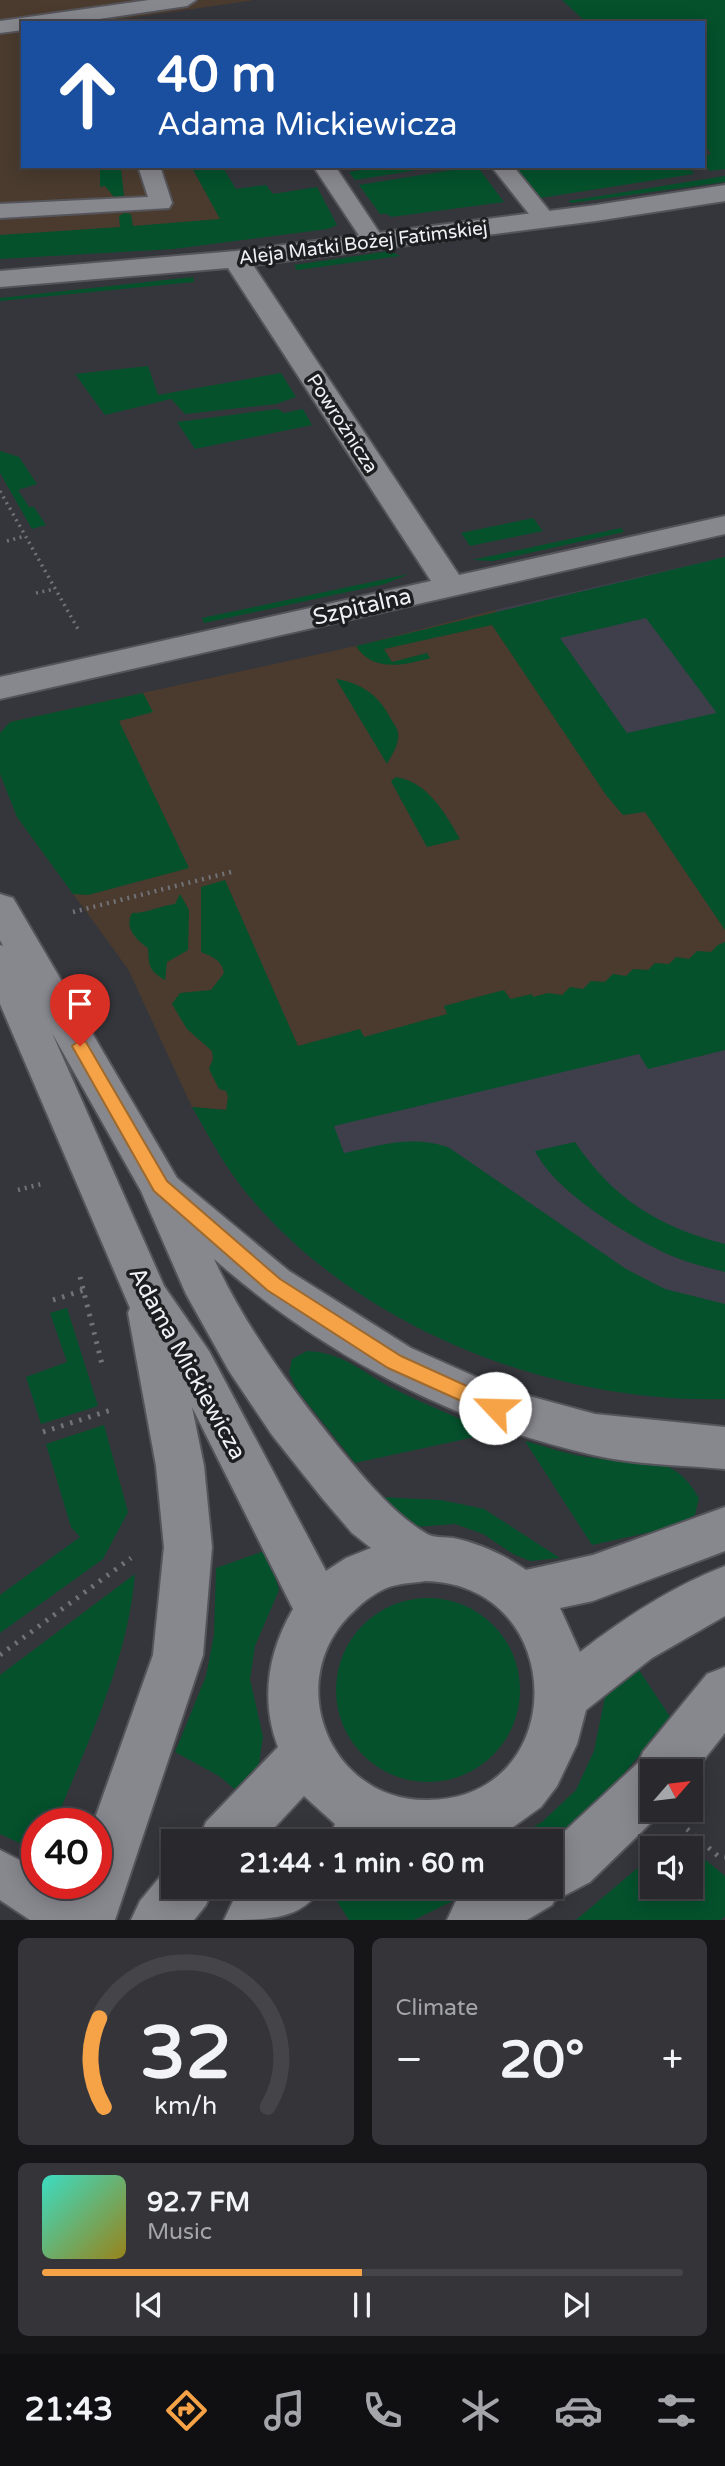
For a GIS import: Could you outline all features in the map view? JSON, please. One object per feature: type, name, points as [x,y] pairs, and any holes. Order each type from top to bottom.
[{"type":"street","name":"Aleja Matki Bożej Fatimskiej","points":[[0,279],[236,258],[725,193]]},
{"type":"street","name":"Powroźnicza","points":[[236,258],[450,586]]},
{"type":"street","name":"Szpitalna","points":[[0,688],[725,525]]},
{"type":"street","points":[[0,906],[160,1186],[208,1294],[245,1357],[288,1420],[369,1517],[422,1560]]},
{"type":"street","name":"Adama Mickiewicza","points":[[0,958],[147,1297],[193,1365],[275,1519],[319,1609]]},
{"type":"street","points":[[160,1186],[273,1284],[395,1362],[495,1408],[595,1435],[725,1448]]},
{"type":"street","points":[[87,1920],[178,1655],[188,1547],[180,1466],[147,1297]]},
{"type":"street","points":[[517,1594],[593,1578],[725,1529]]},
{"type":"street","points":[[369,1829],[353,1804],[327,1782],[308,1754],[296,1725],[290,1695],[293,1664],[303,1635],[319,1609],[340,1589],[364,1573],[392,1564],[422,1560],[467,1567],[488,1575],[517,1594],[536,1615],[552,1639],[561,1666],[564,1695],[558,1735],[539,1773],[509,1801],[471,1821],[384,1829]]},
{"type":"street","points":[[564,1695],[634,1641],[725,1589]]},
{"type":"street","points":[[672,1759],[725,1692]]},
{"type":"street","points":[[236,1829],[308,1754]]},
{"type":"street","points":[[563,1868],[640,1799]]},
{"type":"street","points":[[159,1920],[176,1899]]},
{"type":"street","points":[[252,1920],[279,1899]]},
{"type":"street","points":[[475,1920],[511,1899]]},
{"type":"lane","points":[[41,21],[105,6],[187,0]]},
{"type":"lane","points":[[0,27],[21,24]]},
{"type":"lane","points":[[0,211],[161,203],[150,168]]},
{"type":"lane","points":[[325,168],[374,241]]},
{"type":"lane","points":[[504,168],[545,219]]},
{"type":"lane","points":[[0,1874],[73,1920]]},
{"type":"path","points":[[0,491],[82,636]]},
{"type":"path","points":[[7,541],[25,536]]},
{"type":"path","points":[[36,593],[55,589]]},
{"type":"path","points":[[73,912],[234,871]]},
{"type":"path","points":[[43,1170],[51,1194]]},
{"type":"path","points":[[18,1190],[47,1182]]},
{"type":"path","points":[[76,1266],[104,1370]]},
{"type":"path","points":[[53,1300],[84,1290]]},
{"type":"path","points":[[110,1396],[117,1422]]},
{"type":"path","points":[[43,1432],[114,1409]]},
{"type":"path","points":[[0,1655],[138,1553]]},
{"type":"path","points":[[685,1822],[718,1856],[725,1857]]},
{"type":"shaded area","points":[[0,0],[255,0],[124,21],[21,21],[21,168],[205,168],[238,225],[0,247]]},
{"type":"shaded area","points":[[725,557],[725,846],[606,795],[495,610]]},
{"type":"shaded area","points":[[495,610],[725,846],[725,1023],[227,1110],[192,1107],[128,969],[17,817],[0,774],[0,733],[10,722],[356,646]]},
{"type":"shaded area","points":[[725,1023],[725,1395],[586,1380],[309,1125]]},
{"type":"green space","points":[[562,0],[725,0],[725,169],[710,171],[705,165],[705,156],[711,154],[705,145],[705,21],[585,21]]},
{"type":"green space","points":[[192,168],[223,168],[236,189],[266,185],[273,194],[317,187],[337,225],[328,229],[174,249],[0,259],[0,235],[120,227],[119,216],[124,213],[131,214],[133,226],[220,219]]},
{"type":"green space","points":[[373,168],[430,168],[355,180],[349,172]]},
{"type":"green space","points":[[478,168],[504,202],[391,217],[380,214],[359,185]]},
{"type":"green space","points":[[516,168],[690,168],[694,174],[540,198]]},
{"type":"green space","points":[[100,169],[121,169],[124,196],[114,197],[105,186],[100,187]]},
{"type":"green space","points":[[725,176],[725,182],[571,203],[568,201]]},
{"type":"green space","points":[[390,251],[400,256],[297,270],[294,265]]},
{"type":"green space","points":[[193,277],[194,282],[0,301],[0,298]]},
{"type":"green space","points":[[148,366],[158,395],[281,373],[296,397],[276,404],[185,414],[171,399],[105,415],[75,374]]},
{"type":"green space","points":[[278,409],[284,413],[303,409],[312,425],[195,449],[177,422]]},
{"type":"green space","points":[[0,451],[19,457],[37,484],[18,490],[46,525],[32,529],[0,473]]},
{"type":"green space","points":[[533,518],[543,531],[470,546],[461,533]]},
{"type":"green space","points":[[621,528],[624,532],[493,561],[472,560]]},
{"type":"green space","points":[[725,557],[725,930],[645,812],[623,815],[606,795],[492,625],[384,649],[392,662],[427,653],[430,658],[410,663],[380,664],[363,655],[356,646]],"holes":[[[646,618],[716,712],[627,733],[560,638]]]},
{"type":"green space","points":[[409,574],[385,584],[204,623],[202,618]]},
{"type":"green space","points":[[336,679],[361,687],[375,697],[386,711],[398,737],[395,750],[387,764]]},
{"type":"green space","points":[[143,693],[153,712],[119,721],[189,868],[88,895],[73,894],[17,817],[0,774],[0,733],[10,722]]},
{"type":"green space","points":[[396,777],[417,785],[426,792],[442,809],[460,839],[427,847],[391,781]]},
{"type":"green space","points":[[225,880],[298,1046],[360,1029],[364,1037],[447,1014],[444,1006],[504,990],[510,999],[532,994],[533,997],[548,993],[562,995],[570,987],[583,989],[591,981],[605,982],[613,974],[626,976],[633,969],[648,970],[655,963],[669,964],[676,957],[689,959],[697,951],[711,952],[725,942],[725,1050],[648,1069],[639,1054],[334,1126],[344,1153],[408,1142],[434,1143],[448,1147],[626,1269],[665,1289],[725,1304],[725,1399],[660,1397],[594,1388],[529,1372],[464,1349],[403,1320],[346,1285],[294,1243],[241,1186],[192,1107],[226,1110],[228,1097],[226,1091],[219,1089],[209,1069],[213,1059],[212,1051],[187,1029],[172,1004],[180,993],[211,990],[224,973],[219,962],[201,952],[201,887]]},
{"type":"green space","points":[[180,894],[189,910],[188,950],[167,962],[165,980],[150,967],[148,948],[132,933],[129,923],[132,913],[175,904]]},
{"type":"green space","points":[[575,1142],[605,1180],[640,1208],[679,1229],[725,1244],[725,1272],[667,1254],[613,1224],[575,1197],[545,1167],[535,1151]]},
{"type":"green space","points":[[67,1308],[98,1406],[41,1424],[26,1377],[67,1362],[50,1313]]},
{"type":"green space","points":[[307,1351],[343,1360],[394,1389],[493,1433],[355,1463],[297,1390],[289,1373],[292,1359]]},
{"type":"green space","points":[[104,1425],[128,1512],[103,1559],[0,1633],[0,1595],[80,1537],[71,1527],[46,1444]]},
{"type":"green space","points":[[525,1441],[585,1457],[654,1462],[666,1466],[678,1472],[699,1498],[695,1515],[673,1527],[592,1545]]},
{"type":"green space","points":[[379,1497],[441,1500],[484,1509],[560,1558],[530,1561],[513,1554],[483,1534],[455,1524],[415,1527]]},
{"type":"green space","points":[[267,1550],[279,1590],[255,1646],[250,1679],[263,1737],[259,1764],[237,1791],[219,1776],[175,1752],[206,1676],[214,1635],[216,1568]]},
{"type":"green space","points":[[135,1574],[131,1606],[115,1670],[61,1808],[21,1808],[21,1844],[0,1834],[0,1675]]},
{"type":"green space","points":[[428,1598],[446,1599],[463,1605],[479,1613],[493,1625],[505,1639],[513,1655],[519,1672],[519,1708],[513,1725],[505,1741],[493,1755],[479,1767],[463,1775],[446,1781],[428,1782],[410,1781],[393,1775],[377,1767],[363,1755],[351,1741],[343,1725],[337,1708],[336,1690],[337,1672],[343,1655],[351,1639],[363,1625],[377,1613],[393,1605],[410,1599]]},
{"type":"green space","points":[[637,1667],[671,1718],[592,1811],[563,1835],[563,1829],[530,1829],[542,1822],[576,1790],[594,1751],[605,1697],[618,1681]]},
{"type":"green space","points":[[703,1858],[725,1876],[725,1916],[721,1920],[576,1920],[640,1866],[640,1899],[703,1899]]},
{"type":"green space","points":[[336,1899],[457,1899],[414,1920],[349,1920]]},
{"type":"route","points":[[80,1046],[160,1186],[273,1284],[395,1362],[495,1408]]}]
